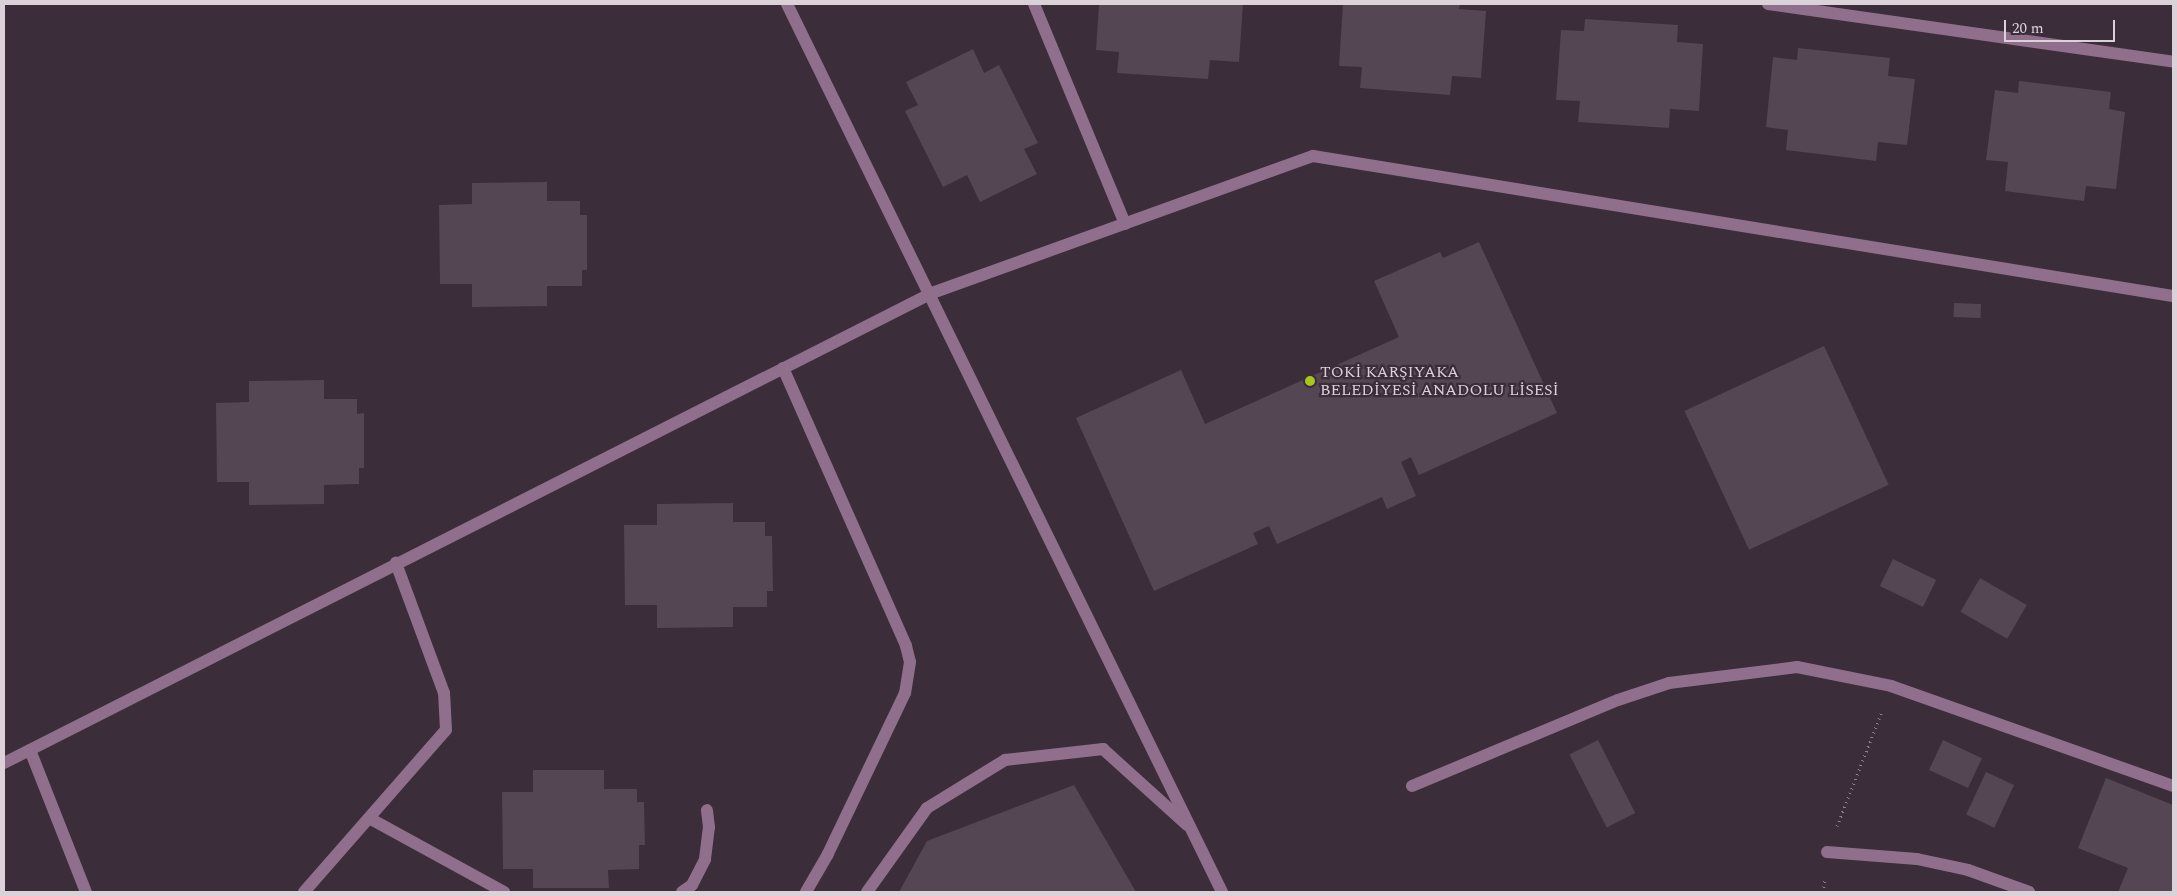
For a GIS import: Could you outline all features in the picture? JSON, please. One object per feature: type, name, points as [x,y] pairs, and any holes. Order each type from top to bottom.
[{"type":"street","points":[[787,4],[932,293],[1222,892]]},
{"type":"street","points":[[1034,4],[1125,224]]},
{"type":"street","points":[[1768,4],[2173,62]]},
{"type":"street","points":[[4,763],[932,293],[1313,156],[2173,296]]},
{"type":"street","points":[[783,368],[906,646],[910,662],[905,693],[828,854],[806,892]]},
{"type":"street","points":[[304,892],[446,730],[444,693],[396,563]]},
{"type":"street","points":[[1412,786],[1618,700],[1668,683],[1797,667],[1891,686],[2173,786]]},
{"type":"street","points":[[867,892],[927,808],[1005,760],[1103,749],[1191,829]]},
{"type":"street","points":[[30,750],[86,892]]},
{"type":"street","points":[[682,892],[692,884],[705,859],[709,827],[708,810]]},
{"type":"street","points":[[369,818],[504,892]]},
{"type":"street","points":[[1827,852],[1918,859],[1968,870],[2029,892]]},
{"type":"path","points":[[1823,892],[1827,852],[1891,686]]},
{"type":"building","points":[[1099,4],[1243,4],[1239,62],[1210,60],[1208,79],[1117,73],[1119,52],[1096,50]]},
{"type":"building","points":[[1343,4],[1460,4],[1459,9],[1486,11],[1481,78],[1452,76],[1450,95],[1360,88],[1362,67],[1339,66]]},
{"type":"building","points":[[1585,19],[1678,25],[1677,42],[1703,44],[1699,111],[1670,109],[1669,128],[1578,122],[1580,101],[1556,100],[1561,30],[1584,31]]},
{"type":"building","points":[[1798,48],[1890,58],[1888,76],[1915,79],[1907,145],[1878,142],[1876,161],[1786,150],[1788,130],[1766,127],[1773,57],[1797,60]]},
{"type":"building","points":[[973,49],[984,73],[999,65],[1038,143],[1024,149],[1037,174],[980,202],[967,175],[943,187],[905,111],[918,105],[906,82]]},
{"type":"building","points":[[2019,81],[2111,92],[2109,109],[2125,112],[2116,189],[2086,186],[2084,201],[2005,191],[2008,162],[1986,160],[1995,90],[2018,93]]},
{"type":"building","points":[[547,182],[547,201],[580,201],[580,215],[587,215],[587,270],[582,270],[582,286],[547,286],[547,306],[472,307],[472,284],[440,284],[439,205],[472,204],[472,183]]},
{"type":"building","name":"TOKİ KARŞIYAKA BELEDİYESİ ANADOLU LİSESİ","points":[[1479,242],[1557,413],[1419,475],[1411,457],[1401,462],[1416,496],[1387,509],[1382,497],[1277,544],[1269,526],[1253,533],[1258,544],[1154,591],[1076,418],[1181,370],[1205,424],[1399,337],[1374,281],[1440,252],[1443,258]]},
{"type":"building","points":[[1954,303],[1981,304],[1980,318],[1954,317]]},
{"type":"building","points":[[1824,346],[1889,485],[1749,550],[1684,411]]},
{"type":"building","points":[[324,380],[324,399],[357,399],[357,414],[364,413],[364,468],[359,468],[359,484],[324,485],[324,504],[249,505],[249,482],[217,482],[216,403],[249,402],[249,381]]},
{"type":"building","points":[[733,503],[733,522],[765,522],[765,536],[772,536],[773,591],[767,591],[767,607],[733,607],[733,627],[657,628],[657,605],[625,605],[624,525],[657,525],[657,504]]},
{"type":"building","points":[[1893,559],[1936,580],[1923,607],[1880,586]]},
{"type":"building","points":[[1980,578],[2027,605],[2007,639],[1960,612]]},
{"type":"building","points":[[1598,740],[1635,813],[1607,828],[1569,755]]},
{"type":"building","points":[[1943,740],[1982,758],[1968,788],[1929,770]]},
{"type":"building","points":[[533,770],[604,770],[604,789],[637,789],[637,802],[644,802],[645,845],[639,845],[639,869],[608,870],[609,888],[533,888],[533,869],[503,869],[502,792],[533,792]]},
{"type":"building","points":[[1986,772],[2014,785],[1994,828],[1966,815]]},
{"type":"building","points":[[2106,778],[2173,805],[2173,892],[2118,892],[2128,868],[2078,848]]},
{"type":"building","points":[[1074,785],[1136,892],[899,892],[927,841]]},
{"type":"place","name":"TOKİ KARŞIYAKA BELEDİYESİ ANADOLU LİSESİ","points":[[1310,381]]}]
